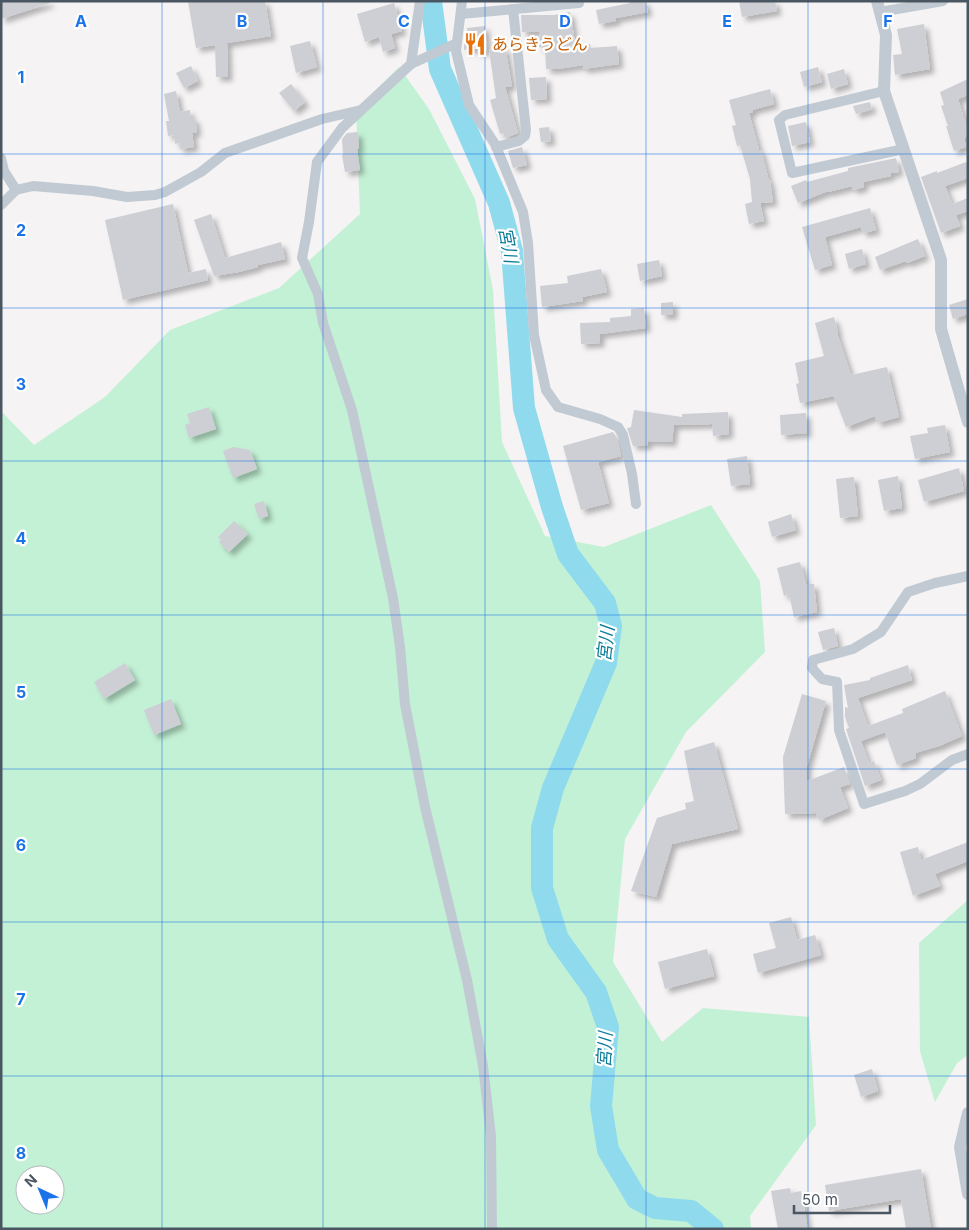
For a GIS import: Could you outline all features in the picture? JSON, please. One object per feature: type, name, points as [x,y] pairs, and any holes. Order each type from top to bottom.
[{"type":"street","points":[[414,63],[420,1]]},
{"type":"street","points":[[462,1],[461,14],[453,44],[468,105],[496,147],[523,212],[528,244],[534,335],[546,390],[558,407],[600,419],[618,427],[623,435],[632,474],[636,504]]},
{"type":"street","points":[[461,14],[579,3],[579,1]]},
{"type":"street","points":[[943,1],[878,7],[886,35],[884,91],[941,260],[941,329],[968,422]]},
{"type":"street","points":[[496,147],[519,141],[525,136],[526,130],[513,9]]},
{"type":"street","points":[[453,44],[414,63],[342,128],[317,162],[302,258],[318,294],[323,323],[352,410],[393,598],[405,704],[425,806],[467,980],[483,1066],[491,1136],[492,1229]]},
{"type":"street","points":[[884,91],[785,115],[779,120],[792,173],[904,149]]},
{"type":"street","points":[[1,205],[16,190],[33,186],[92,191],[127,197],[155,195],[165,192],[201,172],[225,153],[322,119],[362,110]]},
{"type":"street","points":[[1,158],[4,171],[16,190]]},
{"type":"street","points":[[968,576],[935,583],[908,592],[881,632],[853,649],[814,660],[812,668],[822,679],[837,682],[839,730],[864,804],[905,791],[920,784],[952,760],[968,754]]},
{"type":"street","points":[[968,1113],[966,1133],[960,1147],[968,1194]]},
{"type":"green space","points":[[399,67],[429,109],[475,199],[493,290],[502,442],[545,536],[604,547],[711,505],[760,581],[765,652],[686,732],[625,839],[613,962],[662,1042],[703,1008],[809,1017],[816,1125],[750,1216],[751,1229],[1,1229],[1,411],[34,445],[105,397],[170,330],[279,288],[360,214],[356,110]]},
{"type":"green space","points":[[968,900],[968,1055],[957,1063],[935,1102],[920,1051],[919,943]]},
{"type":"building","points":[[1,1],[50,1],[50,3],[1,19]]},
{"type":"building","points":[[188,1],[265,1],[271,36],[227,43],[228,77],[216,77],[215,45],[196,48]]},
{"type":"building","points":[[630,1],[645,1],[648,12],[616,18],[616,21],[599,24],[596,10],[630,3]]},
{"type":"building","points":[[739,1],[775,1],[777,11],[742,17]]},
{"type":"building","points":[[394,3],[402,31],[391,34],[395,48],[383,52],[379,37],[365,42],[357,14]]},
{"type":"building","points":[[570,12],[576,48],[590,44],[591,48],[617,46],[619,64],[583,69],[583,65],[546,69],[545,48],[539,47],[540,32],[522,32],[521,15],[554,15]]},
{"type":"building","points":[[924,24],[930,69],[895,75],[893,55],[902,54],[897,29]]},
{"type":"building","name":"あらきうどん","points":[[485,26],[487,51],[477,52],[477,48],[464,50],[464,39],[468,38],[467,28]]},
{"type":"building","points":[[310,41],[317,67],[296,73],[290,46]]},
{"type":"building","points":[[505,47],[512,86],[505,87],[518,133],[505,138],[503,133],[500,134],[490,100],[496,98],[489,50]]},
{"type":"building","points":[[191,66],[198,81],[184,88],[176,73]]},
{"type":"building","points":[[818,67],[822,82],[804,87],[800,72]]},
{"type":"building","points":[[844,69],[848,84],[831,89],[827,74]]},
{"type":"building","points":[[546,77],[547,99],[531,100],[529,78]]},
{"type":"building","points":[[968,79],[968,95],[958,99],[968,131],[968,136],[964,138],[966,147],[954,151],[941,106],[944,105],[940,92]]},
{"type":"building","points":[[291,84],[305,102],[294,111],[279,93]]},
{"type":"building","points":[[770,89],[774,104],[752,110],[753,112],[749,113],[759,150],[761,150],[770,180],[773,202],[760,203],[764,221],[749,224],[745,204],[752,202],[750,179],[740,145],[737,146],[732,126],[736,125],[729,100]]},
{"type":"building","points":[[176,91],[180,112],[190,110],[191,119],[195,118],[197,132],[192,133],[194,147],[180,149],[179,143],[175,144],[174,135],[168,136],[166,121],[169,121],[164,94]]},
{"type":"building","points":[[870,102],[872,109],[856,114],[853,106]]},
{"type":"building","points":[[806,122],[810,142],[792,146],[788,126]]},
{"type":"building","points":[[549,127],[551,141],[541,142],[539,128]]},
{"type":"building","points":[[358,132],[359,149],[357,149],[360,170],[345,172],[342,139],[347,133]]},
{"type":"building","points":[[522,147],[527,165],[513,168],[508,151]]},
{"type":"building","points":[[896,158],[899,172],[890,173],[891,176],[863,182],[864,187],[853,190],[852,186],[828,191],[798,203],[791,186],[806,180],[807,182],[848,171],[848,168]]},
{"type":"building","points":[[966,162],[968,178],[945,186],[952,204],[968,198],[968,211],[956,215],[960,226],[941,233],[921,177]]},
{"type":"building","points":[[173,204],[188,273],[206,269],[208,280],[123,300],[105,220]]},
{"type":"building","points":[[870,208],[876,230],[863,233],[861,227],[825,237],[832,265],[815,270],[802,227]]},
{"type":"building","points":[[211,214],[225,258],[281,242],[285,259],[258,265],[258,267],[239,272],[214,276],[194,220]]},
{"type":"building","points":[[918,239],[925,256],[880,270],[875,257]]},
{"type":"building","points":[[862,249],[866,264],[849,269],[845,254]]},
{"type":"building","points":[[659,260],[662,276],[640,281],[637,264]]},
{"type":"building","points":[[601,269],[607,292],[582,297],[583,301],[542,307],[540,286],[568,283],[567,276]]},
{"type":"building","points":[[968,299],[968,314],[953,319],[949,305]]},
{"type":"building","points":[[673,302],[673,315],[661,315],[661,303]]},
{"type":"building","points":[[644,308],[646,328],[600,334],[600,343],[581,344],[580,323],[610,322],[610,318],[631,316],[631,309]]},
{"type":"building","points":[[834,317],[837,333],[851,375],[887,367],[899,417],[877,423],[875,416],[846,427],[834,396],[800,403],[796,384],[799,383],[795,363],[824,356],[815,323]]},
{"type":"building","points":[[209,407],[216,429],[189,438],[185,425],[190,423],[187,414]]},
{"type":"building","points":[[634,410],[682,417],[682,414],[728,412],[729,434],[713,436],[712,424],[674,425],[672,442],[648,441],[648,445],[633,446],[627,428],[631,427]]},
{"type":"building","points":[[806,413],[807,433],[781,435],[780,415]]},
{"type":"building","points":[[945,425],[950,452],[915,459],[910,436],[928,433],[927,428]]},
{"type":"building","points":[[613,432],[617,438],[621,456],[598,462],[609,503],[581,510],[563,446]]},
{"type":"building","points":[[233,447],[250,450],[257,469],[233,478],[223,451]]},
{"type":"building","points":[[747,456],[750,484],[731,486],[727,459]]},
{"type":"building","points":[[959,468],[964,491],[924,502],[918,480]]},
{"type":"building","points":[[898,476],[902,508],[884,511],[878,480]]},
{"type":"building","points":[[854,477],[858,516],[840,518],[836,479]]},
{"type":"building","points":[[264,501],[268,516],[259,519],[254,504]]},
{"type":"building","points":[[791,514],[796,530],[772,537],[768,522]]},
{"type":"building","points":[[234,521],[248,534],[229,552],[219,542],[221,540],[218,537]]},
{"type":"building","points":[[800,562],[806,584],[814,584],[817,612],[794,617],[789,594],[784,596],[777,568]]},
{"type":"building","points":[[834,628],[838,646],[823,650],[818,632]]},
{"type":"building","points":[[125,663],[135,680],[104,699],[94,682]]},
{"type":"building","points":[[908,665],[912,680],[858,698],[868,726],[903,713],[902,709],[945,691],[962,736],[939,746],[915,753],[916,758],[897,765],[885,732],[861,741],[869,763],[874,761],[881,780],[865,786],[846,729],[849,728],[845,717],[845,707],[848,708],[844,685],[870,680],[870,678]]},
{"type":"building","points":[[802,694],[826,701],[807,766],[807,781],[844,767],[850,784],[840,787],[848,808],[819,820],[816,813],[785,814],[783,757]]},
{"type":"building","points":[[171,699],[181,724],[154,735],[144,710]]},
{"type":"building","points":[[714,742],[738,829],[672,844],[656,897],[631,891],[657,818],[686,809],[685,803],[694,801],[684,751]]},
{"type":"building","points":[[968,842],[968,861],[935,874],[940,886],[913,896],[900,852],[918,847],[921,860]]},
{"type":"building","points":[[791,917],[797,940],[815,935],[821,955],[758,973],[753,954],[776,948],[769,923]]},
{"type":"building","points":[[707,949],[714,976],[665,989],[658,962]]},
{"type":"building","points":[[872,1069],[878,1091],[861,1097],[854,1075]]},
{"type":"building","points":[[921,1169],[931,1229],[906,1229],[901,1199],[829,1211],[825,1185]]},
{"type":"building","points":[[790,1188],[791,1193],[801,1191],[808,1229],[778,1229],[771,1191]]},
{"type":"waterway","name":"宮川","points":[[431,1],[440,69],[499,203],[512,251],[524,408],[552,507],[568,554],[605,603],[611,626],[606,663],[553,788],[542,828],[542,888],[558,939],[596,992],[608,1027],[601,1106],[608,1150],[637,1199],[655,1208],[691,1211],[713,1229]]},
{"type":"place","name":"あらきうどん","points":[[475,44]]}]
